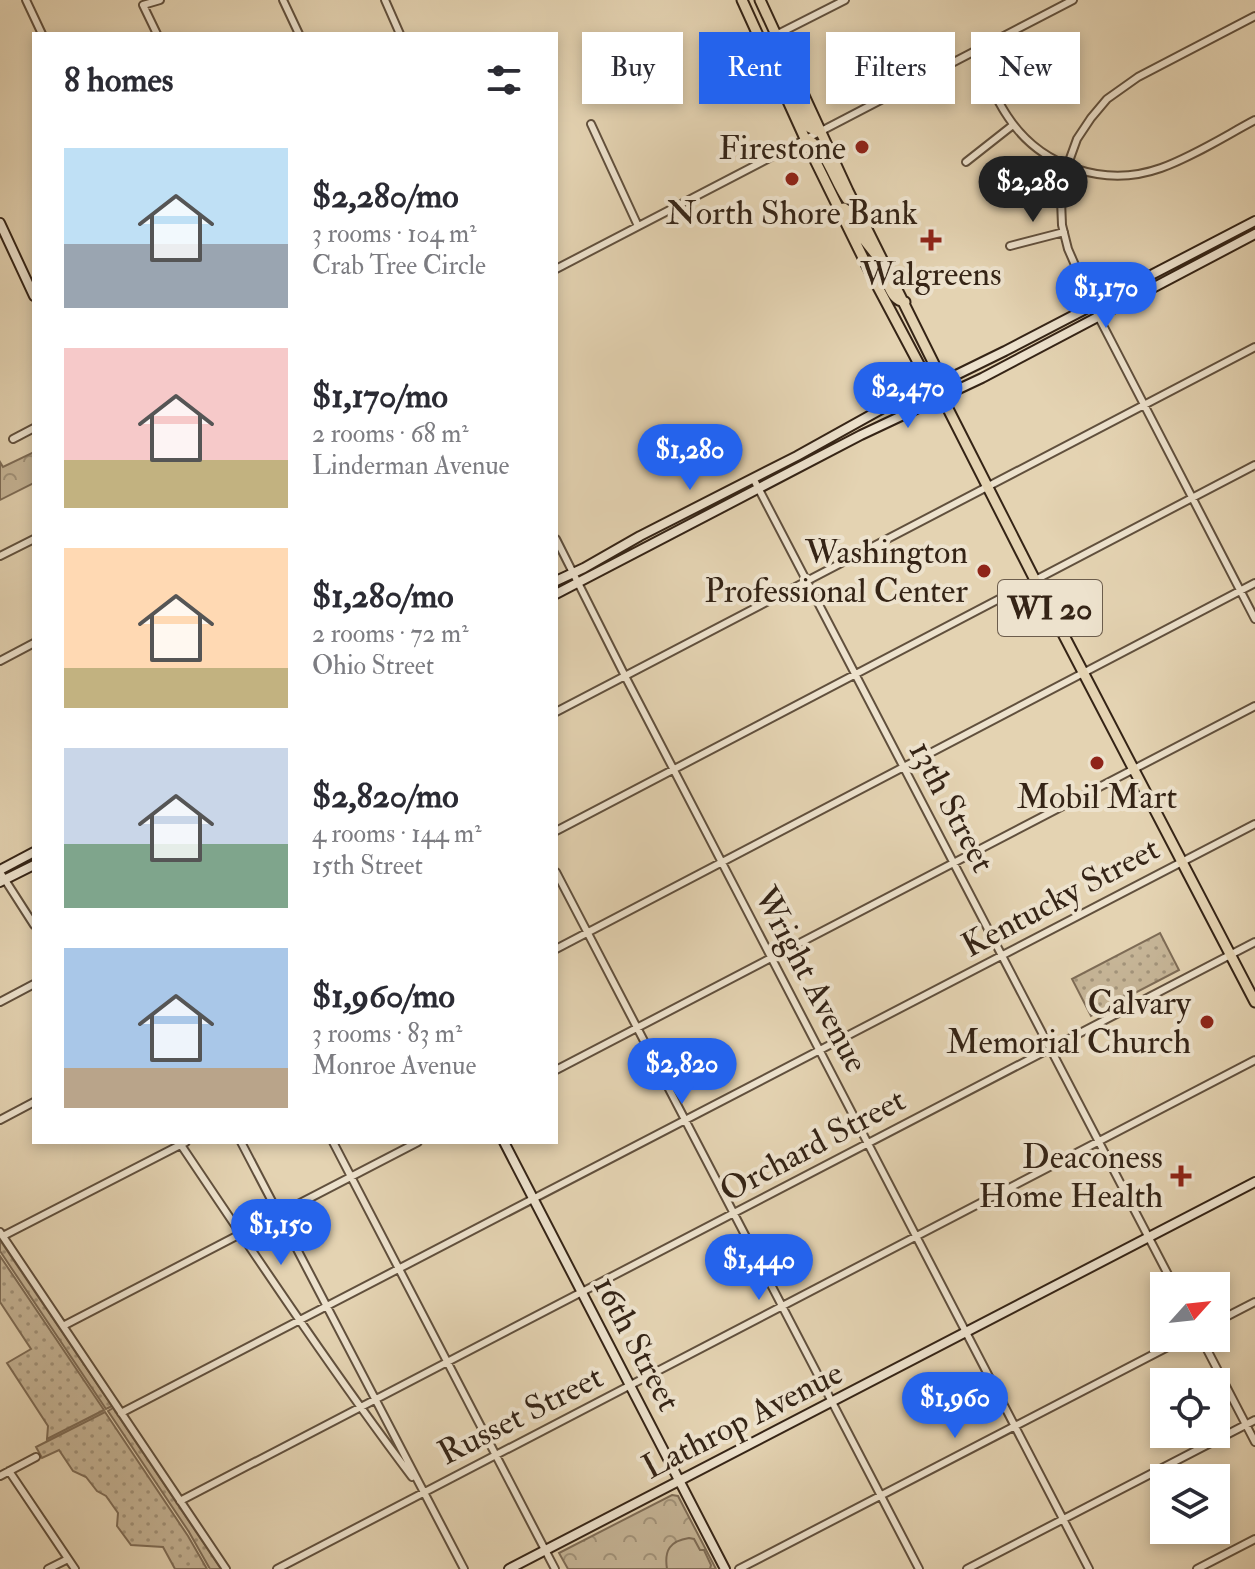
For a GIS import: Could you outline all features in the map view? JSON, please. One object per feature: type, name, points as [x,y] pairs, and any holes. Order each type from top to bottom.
[{"type":"main road","name":"WI 20","points":[[742,0],[757,32]]},
{"type":"main road","name":"WI 20","points":[[760,0],[775,32]]},
{"type":"main road","name":"WI 20","points":[[789,104],[839,210],[936,383]]},
{"type":"main road","points":[[799,104],[810,128],[820,132]]},
{"type":"main road","name":"WI 20","points":[[807,104],[905,302],[942,397],[1255,1002]]},
{"type":"main road","points":[[805,139],[810,139],[818,147],[839,188],[856,207]]},
{"type":"main road","points":[[839,210],[844,208],[848,211],[861,236],[886,265]]},
{"type":"main road","points":[[862,253],[883,276],[897,301],[905,302]]},
{"type":"street","points":[[26,0],[41,32]]},
{"type":"street","points":[[156,32],[143,5],[160,0]]},
{"type":"street","points":[[283,0],[298,32]]},
{"type":"street","points":[[385,0],[399,32]]},
{"type":"street","points":[[782,32],[845,0]]},
{"type":"street","points":[[1012,32],[1073,0]]},
{"type":"street","points":[[1255,16],[1138,77],[1099,108],[1083,128],[1072,150],[1061,200],[1064,232],[1072,261],[1255,619]]},
{"type":"street","points":[[558,268],[971,53]]},
{"type":"street","points":[[1000,104],[1013,125],[1041,151],[1082,171],[1105,175],[1151,171],[1255,120]]},
{"type":"street","points":[[591,124],[638,226]]},
{"type":"street","points":[[966,162],[1013,125]]},
{"type":"street","points":[[558,580],[914,391],[1093,306],[1255,221]]},
{"type":"street","points":[[0,223],[32,292]]},
{"type":"street","points":[[1010,246],[1064,232]]},
{"type":"street","points":[[558,593],[758,488],[992,373],[1255,234]]},
{"type":"street","points":[[558,711],[1255,347]]},
{"type":"street","points":[[13,439],[32,429]]},
{"type":"street","points":[[558,830],[1255,465]]},
{"type":"street","name":"13th Street","points":[[753,478],[1167,1272]]},
{"type":"street","points":[[0,556],[32,540]]},
{"type":"street","name":"Wright Avenue","points":[[558,543],[1089,1569]]},
{"type":"street","points":[[558,948],[1255,583]]},
{"type":"street","points":[[0,661],[32,644]]},
{"type":"street","points":[[558,1069],[1255,706]]},
{"type":"street","name":"Kentucky Street","points":[[121,1413],[1255,824]]},
{"type":"street","points":[[1,876],[32,853]]},
{"type":"street","points":[[1,876],[32,866]]},
{"type":"street","points":[[1,876],[32,922]]},
{"type":"street","points":[[558,876],[919,1569]]},
{"type":"street","name":"Orchard Street","points":[[180,1501],[1255,942]]},
{"type":"street","points":[[0,1002],[32,985]]},
{"type":"street","name":"Russet Street","points":[[277,1569],[1255,1060]]},
{"type":"street","points":[[0,1120],[32,1103]]},
{"type":"street","points":[[180,1144],[1,1234],[226,1569]]},
{"type":"street","points":[[183,1144],[300,1322],[423,1493]]},
{"type":"street","points":[[242,1144],[464,1569]]},
{"type":"street","points":[[334,1144],[555,1569]]},
{"type":"street","points":[[63,1326],[414,1144]]},
{"type":"street","name":"16th Street","points":[[505,1144],[725,1569]]},
{"type":"street","name":"Lathrop Avenue","points":[[509,1569],[1255,1182]]},
{"type":"street","points":[[1230,1315],[1255,1302]]},
{"type":"street","points":[[739,1569],[1158,1352]]},
{"type":"street","points":[[1208,1352],[1255,1442]]},
{"type":"street","points":[[967,1569],[1255,1420]]},
{"type":"street","points":[[0,1476],[36,1457]]},
{"type":"street","points":[[9,1471],[75,1569]]},
{"type":"street","points":[[1197,1569],[1255,1539]]},
{"type":"street","points":[[48,1569],[68,1559]]},
{"type":"green space","points":[[32,453],[32,484],[0,500],[0,462],[3,467]]},
{"type":"green space","points":[[1160,933],[1179,970],[1091,1016],[1072,979]]},
{"type":"green space","points":[[0,1240],[112,1406],[106,1409],[0,1251]]},
{"type":"green space","points":[[0,1256],[104,1410],[47,1439],[48,1426],[7,1363],[31,1349],[0,1302]]},
{"type":"green space","points":[[113,1408],[221,1569],[210,1569],[189,1532],[108,1411]]},
{"type":"green space","points":[[105,1412],[207,1569],[175,1569],[163,1547],[131,1545],[117,1526],[118,1513],[106,1496],[97,1491],[86,1477],[73,1471],[59,1450],[42,1458],[36,1447]]},
{"type":"green space","points":[[672,1495],[678,1496],[716,1569],[568,1569],[559,1553]]},
{"type":"green space","points":[[694,1539],[700,1550],[704,1550],[710,1569],[667,1569],[666,1557],[670,1548],[677,1541]]},
{"type":"place","name":"Firestone","points":[[862,147]]},
{"type":"place","name":"North Shore Bank","points":[[792,179]]},
{"type":"place","name":"Walgreens","points":[[931,240]]},
{"type":"place","name":"Washington Professional Center","points":[[984,571]]},
{"type":"place","name":"Mobil Mart","points":[[1097,763]]},
{"type":"place","name":"Calvary Memorial Church","points":[[1207,1022]]},
{"type":"place","name":"Deaconess Home Health","points":[[1181,1176]]}]
